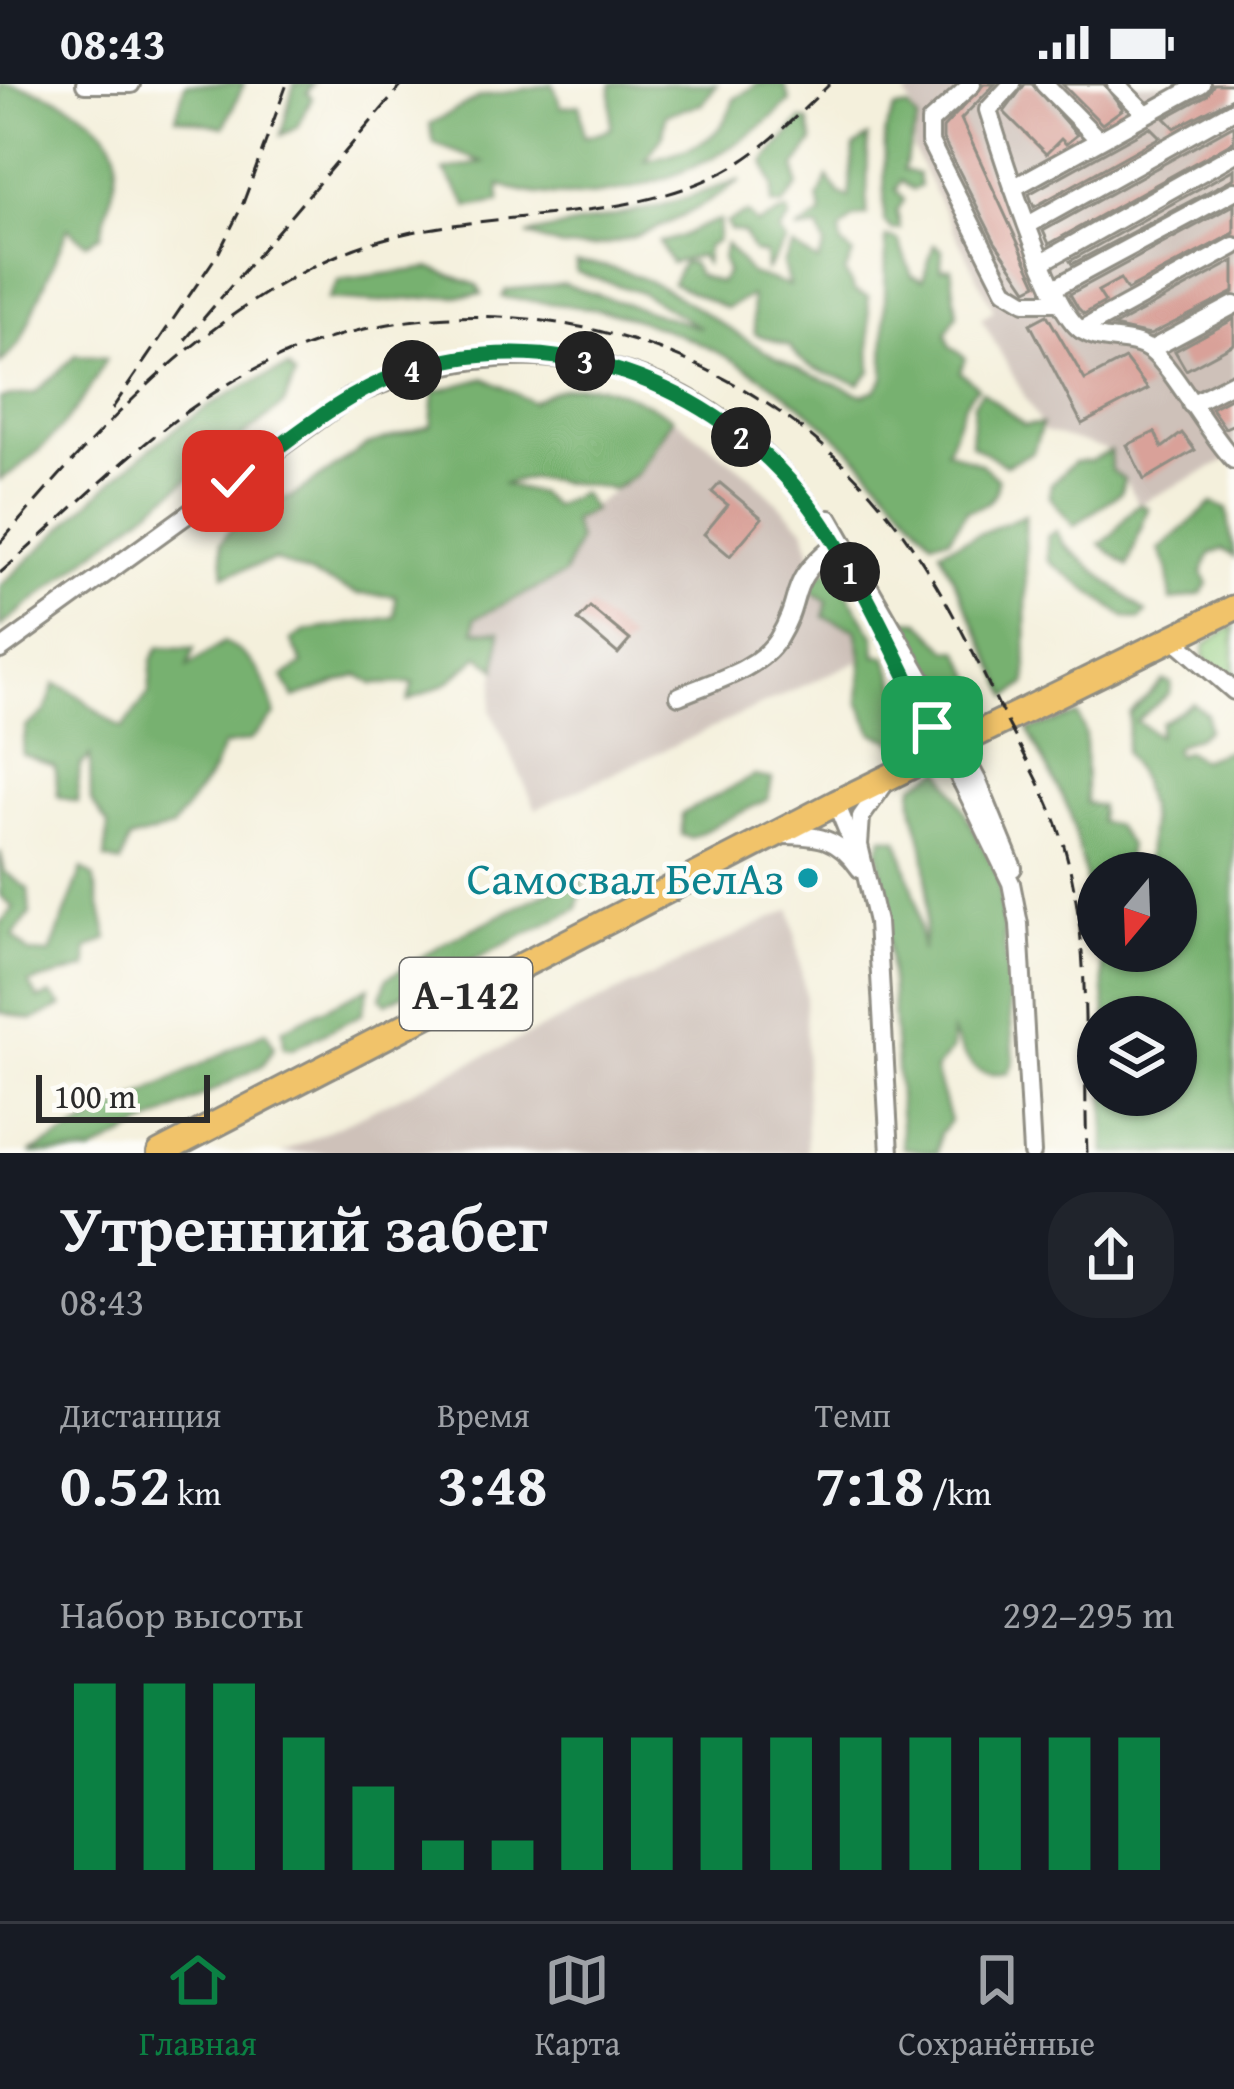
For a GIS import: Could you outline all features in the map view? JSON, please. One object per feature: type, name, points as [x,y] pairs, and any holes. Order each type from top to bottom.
[{"type":"highway","name":"А-142","points":[[160,1153],[836,803],[1234,608]]},
{"type":"street","points":[[85,84],[131,84]]},
{"type":"street","points":[[972,84],[931,122],[930,142],[1005,290],[1025,302],[1055,296],[1234,191]]},
{"type":"street","points":[[1044,84],[1098,139]]},
{"type":"street","points":[[1116,84],[1145,113]]},
{"type":"street","points":[[1004,86],[988,110],[1012,188],[1055,296],[1081,330],[1102,341],[1124,341],[1150,350],[1207,433],[1234,460]]},
{"type":"street","points":[[1012,188],[1192,86]]},
{"type":"street","points":[[1028,225],[1234,110]]},
{"type":"street","points":[[1044,261],[1234,154]]},
{"type":"street","points":[[1081,330],[1234,246]]},
{"type":"street","points":[[1150,350],[1234,305]]},
{"type":"street","points":[[0,650],[350,397],[403,373],[456,359],[527,353],[624,372],[691,401],[779,467],[846,539],[970,782],[1004,868],[1019,924],[1032,1153]]},
{"type":"street","points":[[1191,404],[1234,382]]},
{"type":"street","points":[[779,467],[835,544],[939,724]]},
{"type":"street","points":[[680,696],[755,663],[776,643],[804,569],[835,544]]},
{"type":"street","points":[[1174,639],[1234,691]]},
{"type":"street","points":[[890,1153],[877,922],[859,845],[861,817],[869,799],[894,776]]},
{"type":"street","points":[[836,803],[868,880]]},
{"type":"street","points":[[773,836],[821,835],[846,849],[868,880]]},
{"type":"shaded area","points":[[919,84],[1234,84],[1234,457],[1139,504],[1124,479],[1111,470],[1110,451],[1044,431],[981,318],[994,310],[913,149],[918,120],[906,96]]},
{"type":"shaded area","points":[[673,417],[749,475],[804,528],[817,574],[808,588],[827,601],[824,617],[856,629],[862,659],[536,809],[491,711],[500,632],[474,631],[474,618],[564,575],[571,521],[638,474]]},
{"type":"shaded area","points":[[791,909],[805,993],[807,1153],[282,1153]]},
{"type":"green space","points":[[0,84],[50,95],[85,114],[110,138],[117,161],[101,235],[86,243],[68,228],[20,343],[0,364]]},
{"type":"green space","points":[[185,84],[244,84],[224,127],[176,117]]},
{"type":"green space","points":[[294,84],[313,84],[307,93],[312,98],[298,127],[281,135]]},
{"type":"green space","points":[[553,84],[561,107],[580,105],[584,137],[611,129],[611,84],[717,84],[702,104],[666,114],[663,135],[645,161],[711,136],[734,99],[758,84],[784,84],[790,101],[729,148],[656,182],[577,196],[500,185],[499,202],[469,207],[444,171],[483,162],[434,144],[430,124],[480,97]]},
{"type":"green space","points":[[908,107],[918,120],[903,170],[918,174],[920,186],[913,190],[901,181],[896,190],[904,200],[897,211],[900,229],[893,230],[884,222],[885,132],[895,109]]},
{"type":"green space","points":[[801,120],[808,121],[813,142],[795,167],[798,186],[782,206],[772,204],[773,187],[764,162]]},
{"type":"green space","points":[[868,137],[867,215],[853,218],[840,231],[842,245],[853,254],[845,273],[855,292],[868,297],[871,371],[859,384],[810,366],[790,346],[755,334],[751,296],[726,308],[672,283],[682,263],[692,263],[698,275],[720,283],[727,272],[722,258],[726,244],[751,274],[789,286],[783,264],[793,246],[818,262],[825,246],[818,228],[796,231],[822,215],[818,198],[828,177],[839,194],[849,198],[854,147]]},
{"type":"green space","points":[[741,180],[681,217],[609,244],[564,247],[527,235],[657,207]]},
{"type":"green space","points":[[787,211],[790,218],[779,232],[786,242],[766,270],[765,254],[753,252],[744,233],[730,230],[726,223],[747,213],[757,224]]},
{"type":"green space","points":[[720,220],[717,241],[707,247],[705,263],[700,256],[671,263],[659,242]]},
{"type":"green space","points":[[886,237],[898,240],[912,276],[923,280],[934,244],[942,250],[941,269],[951,268],[957,314],[946,333],[950,346],[965,358],[960,372],[978,387],[967,400],[946,450],[981,464],[998,479],[993,497],[967,510],[949,538],[932,540],[833,433],[764,378],[724,356],[681,335],[615,314],[502,297],[506,290],[564,284],[701,328],[642,293],[576,272],[576,263],[604,266],[657,285],[777,358],[863,395],[876,390],[884,378]]},
{"type":"green space","points":[[431,268],[477,285],[482,294],[373,302],[328,299],[339,280]]},
{"type":"green space","points":[[76,355],[106,358],[62,426],[0,480],[0,398],[35,393]]},
{"type":"green space","points":[[288,368],[295,376],[284,404],[0,627],[0,586],[134,462],[207,407]]},
{"type":"green space","points":[[485,378],[532,402],[569,387],[603,387],[673,417],[637,474],[614,489],[532,478],[502,484],[538,493],[553,506],[581,493],[593,510],[572,521],[578,541],[564,575],[475,618],[474,631],[500,632],[497,669],[479,656],[447,683],[408,701],[413,683],[373,684],[359,675],[294,698],[283,677],[303,664],[291,640],[306,631],[395,617],[396,596],[357,594],[275,560],[224,575],[221,542],[248,507],[292,497],[367,445],[431,425],[434,392]]},
{"type":"green space","points":[[982,391],[1024,425],[1042,424],[1033,452],[1006,465],[971,444],[974,403]]},
{"type":"green space","points":[[1110,451],[1111,470],[1124,479],[1121,492],[1074,526],[1050,497],[1051,484],[1074,462],[1090,461]]},
{"type":"green space","points":[[1212,503],[1227,509],[1234,557],[1223,549],[1210,554],[1202,573],[1208,584],[1201,594],[1171,601],[1168,569],[1159,550]]},
{"type":"green space","points":[[1139,504],[1148,508],[1128,566],[1100,544]]},
{"type":"green space","points":[[1025,515],[1027,683],[1009,697],[940,550]]},
{"type":"green space","points":[[1056,531],[1064,545],[1146,613],[1140,620],[1125,617],[1048,561],[1047,536]]},
{"type":"green space","points":[[832,569],[875,637],[876,656],[886,656],[909,715],[927,741],[902,753],[890,739],[873,733],[859,701],[862,659],[856,629],[824,617],[827,601],[807,588],[817,574]]},
{"type":"green space","points":[[904,620],[920,621],[948,650],[959,650],[991,710],[987,724],[969,732],[959,727]]},
{"type":"green space","points":[[1234,625],[1234,679],[1222,679],[1204,657],[1205,645]]},
{"type":"green space","points":[[224,642],[259,672],[275,715],[251,740],[223,746],[213,771],[172,828],[129,840],[121,863],[105,859],[108,825],[91,801],[90,756],[80,766],[77,802],[58,796],[55,766],[22,754],[26,727],[45,712],[55,684],[123,728],[149,693],[152,660],[159,647],[194,648],[188,666]]},
{"type":"green space","points":[[1163,681],[1171,683],[1170,693],[1136,721],[1158,736],[1161,723],[1193,703],[1207,714],[1208,729],[1178,745],[1177,755],[1186,751],[1200,760],[1234,748],[1234,1153],[1105,1153],[1105,1116],[1197,1116],[1197,996],[1104,996],[1103,972],[1197,972],[1197,852],[1148,852],[1150,821],[1141,781],[1125,752],[1130,714]]},
{"type":"green space","points":[[1078,715],[1085,732],[1086,803],[1100,806],[1100,822],[1115,825],[1129,845],[1128,852],[1079,852],[1070,812],[1028,730]]},
{"type":"green space","points":[[942,769],[999,877],[1014,1060],[1009,1073],[979,1071],[952,1033],[952,1050],[935,1070],[950,1121],[940,1133],[937,1153],[903,1148],[878,850],[883,837],[898,839],[917,903],[922,951],[927,877],[913,794],[914,785]]},
{"type":"green space","points":[[754,776],[772,779],[768,799],[690,838],[682,835],[682,814]]},
{"type":"green space","points":[[0,851],[5,872],[28,889],[30,914],[13,936],[30,953],[50,954],[82,869],[93,876],[108,939],[87,949],[87,968],[29,983],[38,999],[51,995],[62,1006],[33,1020],[0,1012],[0,923],[14,908],[0,896]]},
{"type":"green space","points":[[572,880],[584,882],[577,909],[386,1003],[381,997],[387,978],[446,942]]},
{"type":"green space","points":[[369,987],[362,1014],[292,1049],[284,1048],[283,1029]]},
{"type":"green space","points":[[266,1031],[274,1047],[263,1065],[91,1153],[30,1153]]},
{"type":"building","points":[[984,84],[995,84],[961,119],[1037,284],[1027,289],[995,242],[943,139],[943,128]]},
{"type":"building","points":[[1025,84],[1032,84],[1077,135],[1066,144],[1061,139],[1046,154],[1004,112]]},
{"type":"building","points":[[1062,84],[1104,84],[1123,109],[1102,124]]},
{"type":"building","points":[[1214,84],[1234,84],[1234,97],[1175,128],[1165,118],[1207,95]]},
{"type":"building","points":[[1234,125],[1234,141],[1049,244],[1043,231]]},
{"type":"building","points":[[1150,127],[1160,137],[1034,207],[1029,194]]},
{"type":"building","points":[[1234,169],[1234,178],[1070,261]]},
{"type":"building","points":[[1234,205],[1234,233],[1127,290],[1120,279],[1098,291],[1105,302],[1084,314],[1078,308],[1070,294]]},
{"type":"building","points":[[1234,261],[1234,292],[1150,335],[1113,327]]},
{"type":"building","points":[[1047,315],[1085,380],[1125,359],[1148,389],[1082,424],[1030,324]]},
{"type":"building","points":[[1234,319],[1234,344],[1186,370],[1175,351]]},
{"type":"building","points":[[1234,396],[1234,424],[1225,428],[1211,408]]},
{"type":"building","points":[[1155,432],[1162,448],[1182,433],[1195,450],[1144,480],[1127,445]]},
{"type":"building","points":[[720,483],[762,518],[730,556],[704,534],[728,505],[712,492]]},
{"type":"building","points":[[590,607],[630,640],[618,654],[578,620]]},
{"type":"railway","points":[[112,409],[219,252],[242,206],[287,84]]},
{"type":"railway","points":[[185,340],[403,84]]},
{"type":"railway","points":[[0,543],[76,457],[160,374],[252,302],[301,273],[398,235],[583,211],[674,192],[748,157],[830,84]]},
{"type":"railway","points":[[0,573],[135,452],[207,398],[287,354],[364,329],[444,317],[524,319],[603,332],[679,357],[751,394],[816,440],[874,497],[911,545],[958,624],[1051,810],[1064,846],[1079,920],[1087,1153]]},
{"type":"place","name":"Самосвал БелАз","points":[[808,878]]},
{"type":"route","points":[[233,481],[350,397],[403,373],[456,359],[527,353],[624,372],[691,401],[779,467],[835,544],[932,727]]}]
